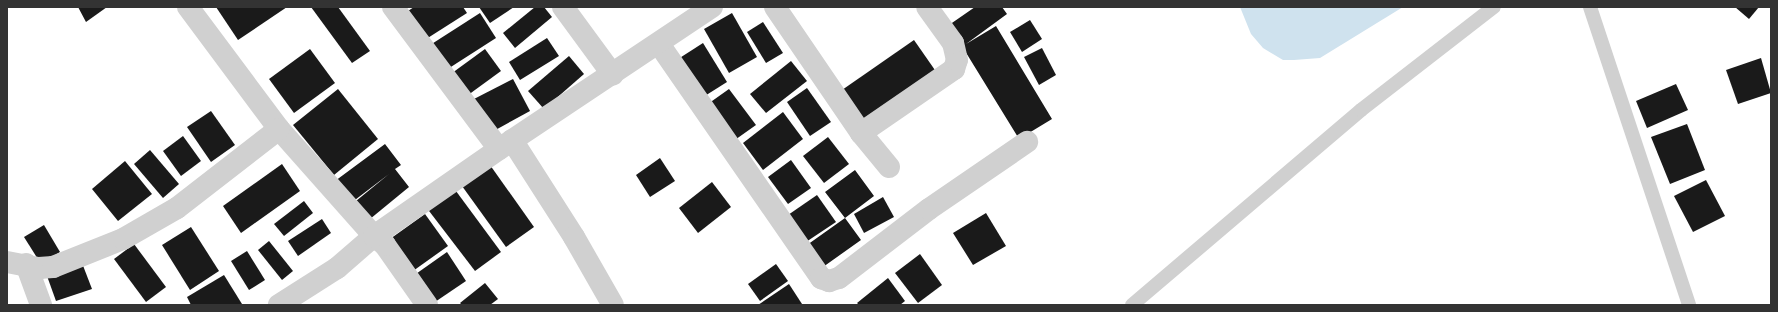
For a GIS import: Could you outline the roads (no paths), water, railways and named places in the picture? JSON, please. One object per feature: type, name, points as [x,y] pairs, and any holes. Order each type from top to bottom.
[{"type":"street","points":[[188,7],[278,129],[374,236],[385,245],[427,305]]},
{"type":"street","points":[[393,7],[505,145],[574,237],[614,305]]},
{"type":"street","points":[[563,7],[613,75]]},
{"type":"street","points":[[279,305],[337,268],[374,236],[505,145],[613,75],[712,7]]},
{"type":"street","points":[[775,7],[861,133],[889,167]]},
{"type":"street","points":[[861,133],[954,69],[957,60],[953,43],[926,7]]},
{"type":"street","points":[[659,44],[821,278],[829,281],[839,278],[929,209],[1026,142]]},
{"type":"street","points":[[16,263],[39,268],[53,267],[123,239],[177,208],[278,129]]},
{"type":"street","points":[[16,263],[41,305]]},
{"type":"lane","points":[[1132,305],[1361,110],[1494,7]]},
{"type":"lane","points":[[1590,7],[1689,305]]},
{"type":"water","points":[[1240,7],[1403,7],[1320,58],[1283,60],[1263,48],[1251,34]]}]
